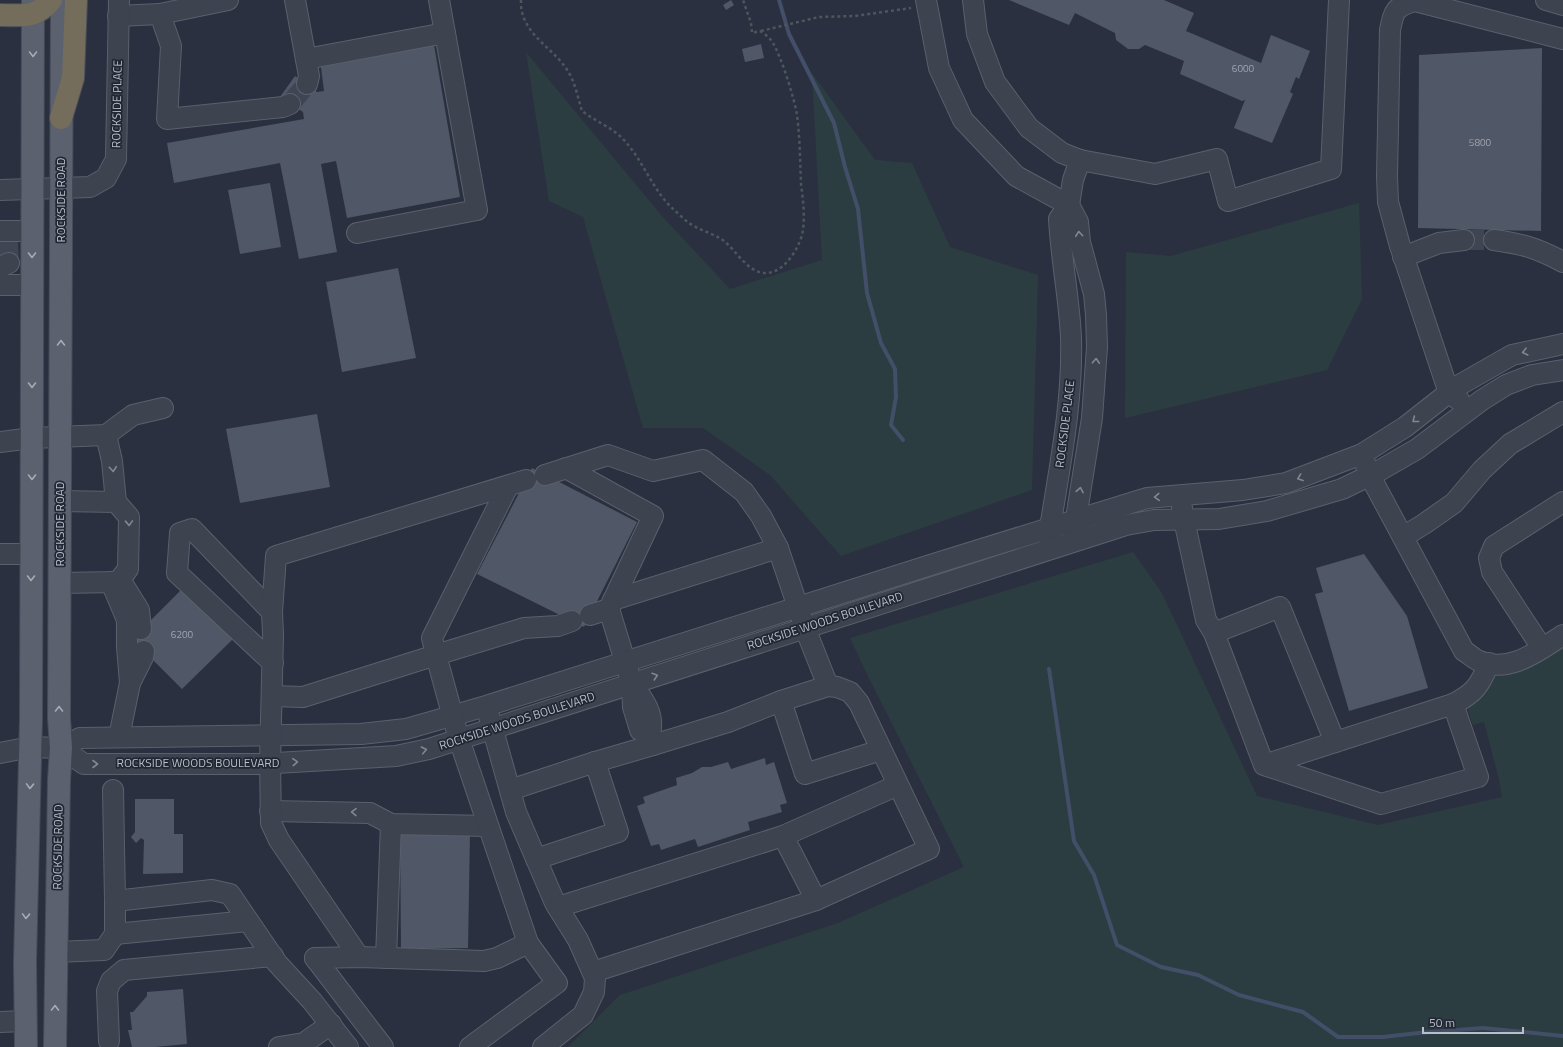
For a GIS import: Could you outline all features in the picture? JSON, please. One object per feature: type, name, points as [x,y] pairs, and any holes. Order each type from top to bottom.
[{"type":"highway","points":[[0,15],[33,7],[45,8],[51,0]]},
{"type":"highway","points":[[61,118],[73,78],[76,0]]},
{"type":"main road","name":"ROCKSIDE ROAD","points":[[55,1047],[59,780],[61,748],[59,718],[62,0]]},
{"type":"main road","points":[[26,1047],[25,962],[31,748],[33,7]]},
{"type":"street","points":[[118,8],[160,14],[228,0]]},
{"type":"street","points":[[295,0],[309,76],[307,84]]},
{"type":"street","points":[[357,233],[477,210],[439,0]]},
{"type":"street","points":[[973,0],[977,34],[995,82],[1029,128],[1062,153],[1080,160],[1155,174],[1217,159],[1228,201],[1331,169],[1340,0]]},
{"type":"street","points":[[1546,0],[1563,5]]},
{"type":"street","points":[[1471,408],[1449,393],[1404,257],[1388,202],[1387,176],[1390,30],[1393,14],[1402,3],[1415,1],[1563,39]]},
{"type":"street","points":[[926,3],[939,68],[963,120],[1016,176],[1070,205]]},
{"type":"street","name":"ROCKSIDE PLACE","points":[[0,190],[90,187],[106,178],[116,159],[118,8]]},
{"type":"street","points":[[160,14],[171,46],[166,119],[283,107],[290,104]]},
{"type":"street","points":[[306,59],[446,33]]},
{"type":"street","points":[[1073,543],[1075,520],[1087,453],[1095,380],[1097,326],[1094,294],[1080,242],[1078,222],[1070,205],[1073,180],[1080,160]]},
{"type":"street","name":"ROCKSIDE PLACE","points":[[1051,549],[1050,528],[1065,436],[1070,393],[1071,336],[1068,299],[1060,246],[1059,219],[1070,205]]},
{"type":"street","points":[[3,237],[32,231]]},
{"type":"street","points":[[1404,257],[1439,243],[1464,240]]},
{"type":"street","points":[[1494,240],[1520,244],[1542,251],[1563,262]]},
{"type":"street","points":[[0,285],[32,285]]},
{"type":"street","points":[[1068,299],[1094,294]]},
{"type":"street","name":"ROCKSIDE WOODS BOULEVARD","points":[[0,753],[31,748],[61,748],[80,738],[361,734],[406,729],[486,706],[1147,498],[1244,490],[1286,482],[1361,454],[1405,427],[1449,393],[1512,355],[1563,344]]},
{"type":"street","name":"ROCKSIDE WOODS BOULEVARD","points":[[61,748],[84,764],[270,763],[396,756],[430,749],[1126,525],[1154,520],[1219,519],[1267,511],[1342,489],[1370,476],[1417,449],[1471,408],[1506,385],[1532,375],[1563,370]]},
{"type":"street","points":[[0,442],[32,438],[106,435],[133,415],[163,408]]},
{"type":"street","points":[[1403,537],[1454,503],[1482,470],[1510,444],[1563,412]]},
{"type":"street","points":[[60,583],[115,581],[128,569],[129,517],[116,502],[112,461],[106,435]]},
{"type":"street","points":[[1361,454],[1370,476],[1464,651],[1478,660],[1499,666],[1525,659],[1563,635]]},
{"type":"street","points":[[545,475],[608,455],[653,471],[703,460],[744,492],[761,516],[778,548],[805,628],[828,686]]},
{"type":"street","points":[[566,468],[653,516],[611,604],[632,684],[633,707],[640,730],[651,740]]},
{"type":"street","points":[[359,957],[279,840],[271,823],[270,736],[272,696],[272,612],[276,556],[517,483],[432,638],[459,740],[528,943],[557,983],[470,1047]]},
{"type":"street","points":[[1181,496],[1184,520],[1206,620],[1214,633],[1264,765]]},
{"type":"street","points":[[60,501],[116,502]]},
{"type":"street","points":[[1542,648],[1492,572],[1489,558],[1494,546],[1563,502]]},
{"type":"street","points":[[272,612],[192,529],[180,533],[177,573],[272,663]]},
{"type":"street","points":[[272,696],[302,697],[524,628],[558,626],[581,618],[611,604],[778,548]]},
{"type":"street","points":[[0,554],[31,554]]},
{"type":"street","points":[[115,581],[139,610],[141,629]]},
{"type":"street","points":[[115,581],[127,620],[127,646],[130,683]]},
{"type":"street","points":[[1214,633],[1280,607],[1334,742]]},
{"type":"street","points":[[119,737],[130,683],[143,657],[144,651]]},
{"type":"street","points":[[1264,765],[1453,704],[1467,697],[1480,683],[1489,663]]},
{"type":"street","points":[[510,790],[595,762],[651,740],[728,722],[781,701],[828,686],[837,687],[850,692],[859,703],[929,849],[816,900],[593,972]]},
{"type":"street","points":[[781,701],[805,774],[881,750]]},
{"type":"street","points":[[1264,765],[1381,804],[1478,777],[1453,704]]},
{"type":"street","points":[[486,706],[516,812],[558,907],[578,940],[595,978],[594,992],[583,1015],[543,1047]]},
{"type":"street","points":[[536,859],[618,832],[595,762]]},
{"type":"street","points":[[558,907],[783,836],[898,786]]},
{"type":"street","points":[[104,950],[115,934],[113,790]]},
{"type":"street","points":[[270,811],[370,813],[391,824],[488,826]]},
{"type":"street","points":[[386,958],[391,824]]},
{"type":"street","points":[[783,836],[816,900]]},
{"type":"street","points":[[115,901],[212,890],[230,894],[273,956],[312,1001],[348,1047]]},
{"type":"street","points":[[115,934],[248,921]]},
{"type":"street","points":[[383,1047],[315,958],[359,957],[484,961],[497,958],[528,943]]},
{"type":"street","points":[[56,952],[104,950]]},
{"type":"street","points":[[104,950],[116,977]]},
{"type":"street","points":[[109,1041],[107,991],[111,981],[124,970],[273,956]]},
{"type":"street","points":[[0,1022],[25,1021]]},
{"type":"street","points":[[279,1047],[304,1043],[330,1024]]},
{"type":"path","points":[[521,0],[522,12],[527,24],[533,33],[562,62],[570,74],[582,111],[621,137],[632,149],[653,183],[670,206],[694,226],[713,234],[724,241],[751,268],[763,274],[775,271],[786,262],[796,248],[803,231],[804,210],[797,115],[789,87],[773,43],[766,34],[760,31]]},
{"type":"path","points":[[743,0],[751,23],[752,33],[806,19],[866,15],[926,3]]},
{"type":"shaded area","points":[[526,52],[661,215],[730,289],[822,260],[812,73],[875,160],[912,163],[950,247],[1038,275],[1032,490],[841,556],[770,475],[703,428],[643,428],[583,217],[549,201]]},
{"type":"shaded area","points":[[1359,203],[1362,299],[1327,370],[1125,418],[1126,252],[1171,256]]},
{"type":"shaded area","points":[[1133,552],[1162,593],[1257,796],[1378,825],[1502,797],[1499,779],[1484,722],[1473,725],[1467,707],[1491,678],[1515,669],[1529,667],[1563,644],[1563,1047],[568,1047],[620,995],[838,923],[964,867],[850,638]]},
{"type":"building","points":[[731,0],[734,5],[726,10],[723,5]]},
{"type":"building","points":[[1009,0],[1164,0],[1194,13],[1186,31],[1261,63],[1271,35],[1310,51],[1299,79],[1296,77],[1290,92],[1293,94],[1272,143],[1234,128],[1245,100],[1242,101],[1180,74],[1184,61],[1145,45],[1139,49],[1128,49],[1116,40],[1115,33],[1075,13],[1069,25]]},
{"type":"building","points":[[761,44],[764,58],[745,62],[742,49]]},
{"type":"building","points":[[434,45],[460,197],[347,218],[336,161],[321,164],[337,252],[299,259],[280,163],[174,183],[167,143],[304,119],[303,112],[280,97],[295,76],[317,92],[324,91],[321,67]]},
{"type":"building","points":[[1542,48],[1541,231],[1418,228],[1419,55]]},
{"type":"building","points":[[270,183],[281,247],[240,254],[228,190]]},
{"type":"building","points":[[398,268],[416,358],[342,372],[326,282]]},
{"type":"building","points":[[317,414],[330,487],[240,503],[226,429]]},
{"type":"building","points":[[532,468],[637,522],[584,627],[477,574]]},
{"type":"building","points":[[1364,554],[1407,616],[1428,688],[1349,711],[1315,594],[1323,592],[1316,568]]},
{"type":"building","points":[[184,587],[233,639],[182,689],[132,639]]},
{"type":"building","points":[[765,758],[766,765],[774,762],[787,803],[780,805],[782,812],[748,822],[750,830],[698,847],[695,839],[661,850],[659,844],[651,846],[637,806],[645,803],[643,797],[677,785],[676,778],[692,773],[702,767],[711,767],[728,762],[731,769]]},
{"type":"building","points":[[135,799],[174,799],[174,834],[183,834],[183,873],[143,874],[144,840],[141,838],[136,843],[131,837],[135,832]]},
{"type":"building","points":[[400,831],[470,832],[468,948],[401,949]]},
{"type":"building","points":[[183,989],[187,1044],[155,1047],[132,1047],[128,1030],[132,1030],[130,1012],[133,1012],[147,996],[147,992]]},
{"type":"waterway","points":[[779,0],[789,34],[834,123],[845,167],[858,209],[867,293],[881,343],[895,369],[896,397],[891,425],[903,440]]},
{"type":"waterway","points":[[1049,669],[1074,841],[1094,875],[1117,945],[1161,967],[1198,975],[1239,995],[1303,1012],[1338,1037],[1383,1037],[1483,1028],[1563,1036]]},
{"type":"tunnel","points":[[290,104],[307,84]]},
{"type":"tunnel","points":[[1464,240],[1494,240]]},
{"type":"tunnel","points":[[8,241],[9,263]]}]
